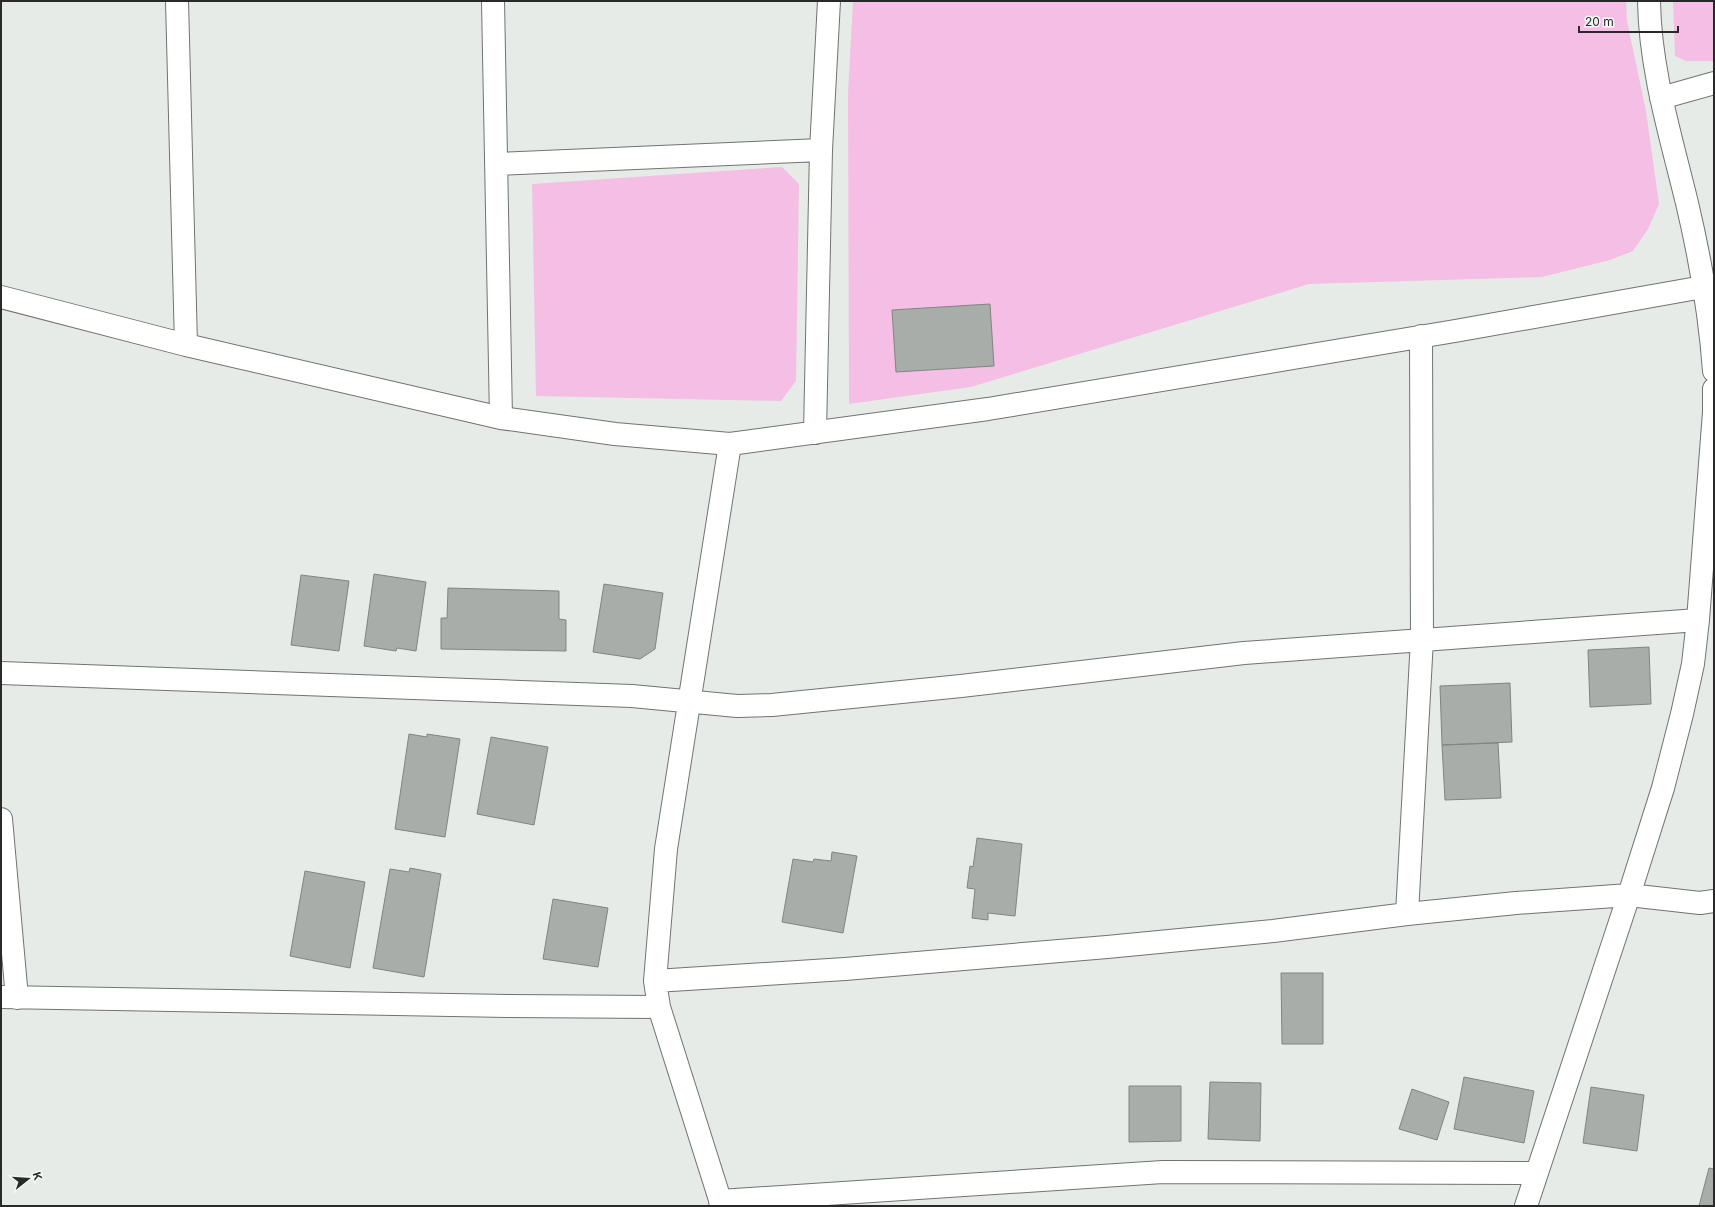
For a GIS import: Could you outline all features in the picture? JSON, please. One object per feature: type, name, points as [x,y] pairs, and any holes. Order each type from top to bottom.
[{"type":"street","points":[[177,1],[186,345]]},
{"type":"street","points":[[493,1],[501,418]]},
{"type":"street","points":[[815,433],[821,150],[829,1]]},
{"type":"street","points":[[1649,1],[1649,22],[1654,68],[1687,205],[1709,319],[1714,371]]},
{"type":"street","points":[[1661,98],[1714,84]]},
{"type":"street","points":[[496,164],[821,150]]},
{"type":"street","points":[[1,297],[186,345],[501,418],[615,434],[730,444],[988,409],[1703,287]]},
{"type":"street","points":[[1407,914],[1422,639],[1421,336]]},
{"type":"street","points":[[1526,1206],[1663,788],[1682,714],[1693,664],[1698,620],[1714,412],[1714,389]]},
{"type":"street","points":[[730,444],[666,849],[655,981],[659,1007],[721,1204],[1163,1172],[1537,1173]]},
{"type":"street","points":[[1,674],[632,696],[737,706],[772,705],[961,686],[1244,653],[1698,620]]},
{"type":"street","points":[[1,819],[9,998],[659,1007]]},
{"type":"street","points":[[655,981],[845,969],[1100,948],[1273,931],[1407,914],[1516,903],[1629,895],[1700,903],[1714,901]]},
{"type":"shaded area","points":[[853,1],[1626,1],[1627,21],[1646,111],[1659,204],[1648,229],[1633,251],[1610,260],[1542,277],[1309,284],[971,387],[849,404],[848,94]]},
{"type":"shaded area","points":[[1673,1],[1714,1],[1714,61],[1686,61],[1675,56]]},
{"type":"shaded area","points":[[782,167],[799,184],[796,381],[781,401],[536,396],[532,184]]},
{"type":"building","points":[[990,304],[994,366],[896,372],[892,310]]},
{"type":"building","points":[[374,574],[426,582],[416,651],[397,648],[396,651],[364,646]]},
{"type":"building","points":[[301,575],[349,581],[339,651],[291,645]]},
{"type":"building","points":[[604,584],[663,593],[655,649],[640,659],[593,652]]},
{"type":"building","points":[[448,588],[559,591],[559,619],[566,620],[566,651],[441,649],[441,618],[447,618]]},
{"type":"building","points":[[1649,647],[1651,704],[1590,707],[1588,650]]},
{"type":"building","points":[[1510,683],[1512,742],[1442,745],[1440,686]]},
{"type":"building","points":[[409,734],[427,737],[427,734],[460,739],[445,837],[395,829]]},
{"type":"building","points":[[491,737],[548,747],[534,825],[477,814]]},
{"type":"building","points":[[1498,743],[1501,798],[1445,800],[1442,745]]},
{"type":"building","points":[[977,838],[1022,844],[1015,916],[988,913],[988,920],[972,918],[975,889],[967,888],[970,866],[973,867]]},
{"type":"building","points":[[832,852],[857,856],[843,933],[782,922],[793,859],[813,862],[814,859],[831,861]]},
{"type":"building","points":[[410,868],[441,874],[424,977],[373,968],[390,869],[409,872]]},
{"type":"building","points":[[305,871],[365,882],[350,968],[290,956]]},
{"type":"building","points":[[553,899],[608,908],[598,967],[543,959]]},
{"type":"building","points":[[1281,973],[1323,973],[1323,1044],[1282,1044]]},
{"type":"building","points":[[1464,1077],[1534,1091],[1524,1143],[1454,1129]]},
{"type":"building","points":[[1210,1082],[1261,1083],[1260,1141],[1208,1139]]},
{"type":"building","points":[[1129,1086],[1181,1086],[1181,1141],[1129,1142]]},
{"type":"building","points":[[1591,1087],[1644,1095],[1637,1151],[1583,1143]]},
{"type":"building","points":[[1412,1089],[1449,1102],[1437,1140],[1399,1129]]},
{"type":"building","points":[[1709,1168],[1714,1169],[1714,1206],[1699,1206]]}]
